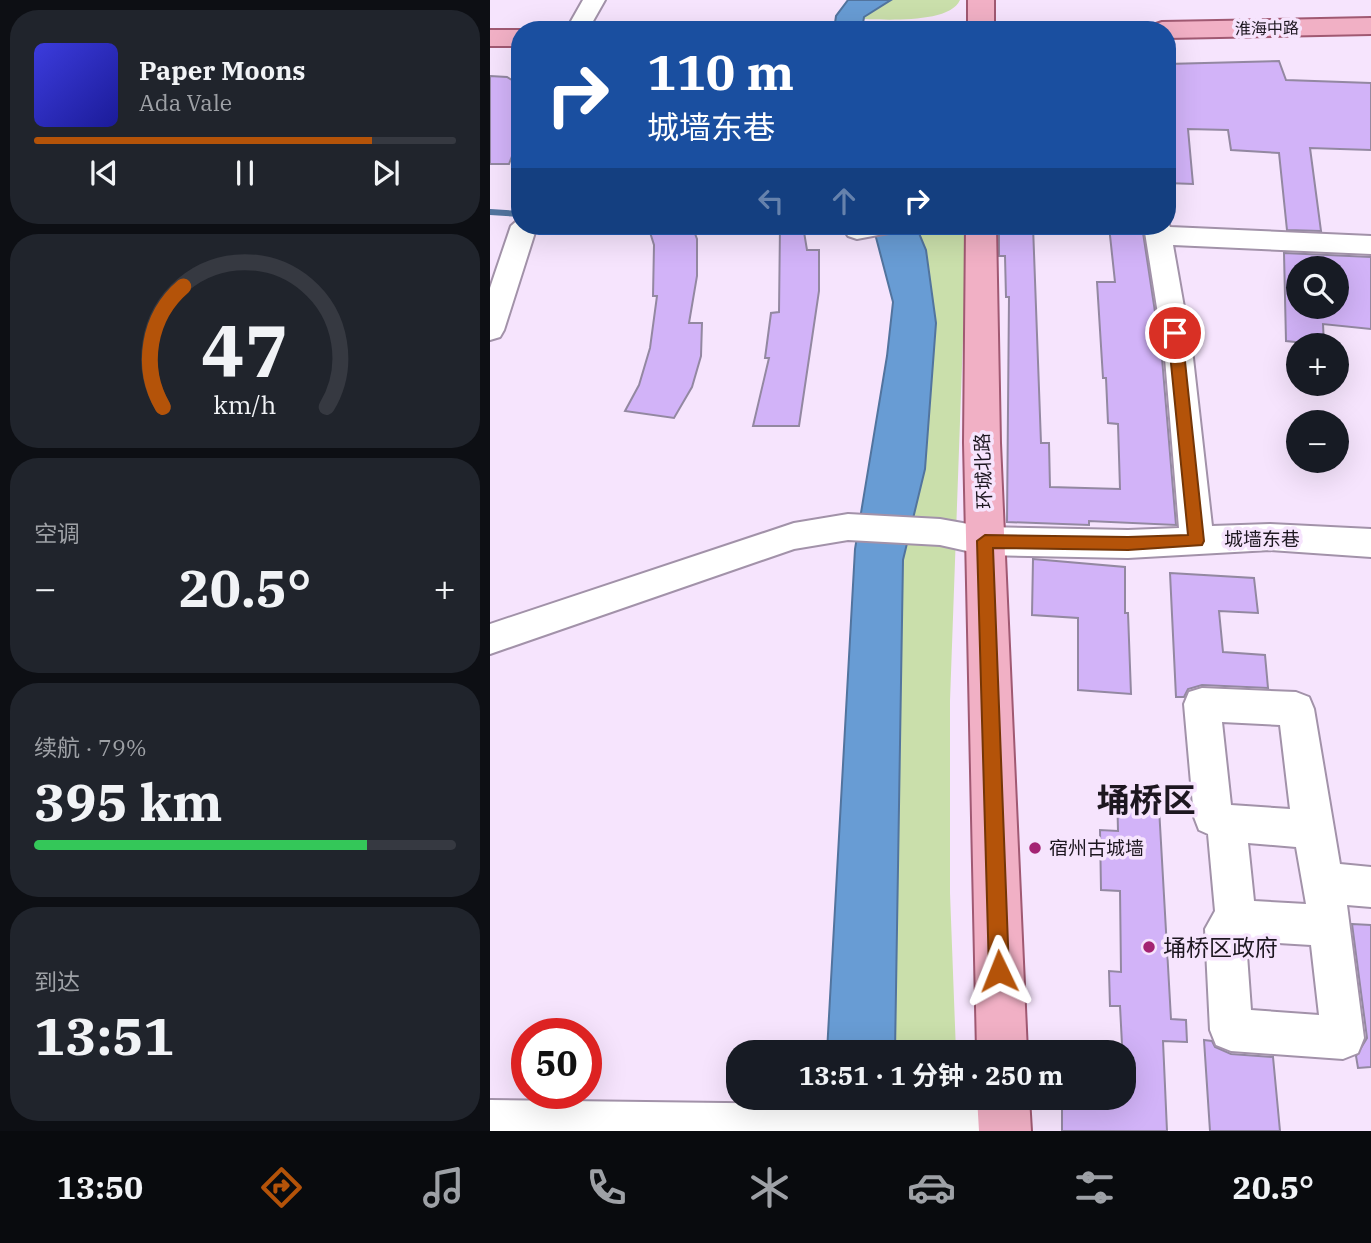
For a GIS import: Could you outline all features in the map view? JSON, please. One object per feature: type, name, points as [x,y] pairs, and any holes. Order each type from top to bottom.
[{"type":"main road","points":[[981,0],[981,21]]},
{"type":"main road","name":"淮海中路","points":[[1176,30],[1371,26]]},
{"type":"main road","points":[[490,38],[511,38]]},
{"type":"main road","name":"淮海中路","points":[[1176,41],[1371,39]]},
{"type":"main road","name":"环城北路","points":[[981,235],[985,541],[1002,1040]]},
{"type":"street","points":[[582,21],[594,0]]},
{"type":"street","points":[[1176,231],[1371,245]]},
{"type":"street","points":[[490,330],[521,235]]},
{"type":"street","points":[[1158,235],[1179,358],[1197,541]]},
{"type":"street","name":"城墙东巷","points":[[490,639],[794,536],[848,527],[940,531],[985,541],[1128,544],[1270,537],[1371,543]]},
{"type":"street","points":[[1312,829],[1226,823],[1213,817],[1202,704],[1296,709],[1312,829],[1324,883],[1343,1038],[1231,1030],[1225,929],[1236,920],[1329,926]]},
{"type":"street","points":[[1226,823],[1236,920]]},
{"type":"street","points":[[1324,883],[1371,887]]},
{"type":"street","points":[[490,1122],[796,1126],[994,1119]]},
{"type":"green space","points":[[873,0],[960,0],[942,14],[928,17],[896,20],[855,19]]},
{"type":"green space","points":[[911,235],[967,235],[950,701],[950,893],[956,1040],[895,1040],[903,560],[925,469]]},
{"type":"water","points":[[848,0],[891,0],[864,17],[863,21],[835,21]]},
{"type":"water","points":[[875,235],[920,235],[926,250],[936,323],[925,469],[903,560],[895,1040],[828,1040],[855,549],[887,356],[893,302]]},
{"type":"building","points":[[1279,61],[1286,80],[1371,83],[1371,150],[1310,148],[1321,231],[1287,230],[1279,153],[1231,150],[1228,130],[1188,129],[1193,184],[1176,183],[1176,64]]},
{"type":"building","points":[[490,76],[507,77],[511,79],[511,159],[509,164],[490,164]]},
{"type":"building","points":[[651,235],[695,235],[697,239],[697,276],[689,323],[702,323],[701,356],[692,387],[674,418],[625,411],[639,385],[650,348],[657,296],[653,296],[654,245]]},
{"type":"building","points":[[780,235],[804,235],[807,250],[819,250],[819,291],[799,426],[753,426],[769,358],[765,358],[771,313],[779,312]]},
{"type":"building","points":[[999,235],[1033,235],[1041,443],[1049,443],[1050,487],[1120,489],[1118,424],[1108,423],[1097,282],[1115,282],[1110,235],[1143,235],[1162,358],[1176,525],[1089,521],[1089,525],[1007,522],[1009,297],[1006,297],[1005,256],[999,256]]},
{"type":"building","points":[[1284,253],[1371,257],[1371,329],[1323,324],[1323,333],[1286,333],[1286,341]]},
{"type":"building","points":[[1033,559],[1125,567],[1125,613],[1128,613],[1131,694],[1078,690],[1078,618],[1032,615]]},
{"type":"building","points":[[1170,573],[1254,578],[1258,613],[1219,611],[1223,652],[1265,655],[1268,688],[1202,685],[1188,689],[1184,697],[1176,697]]},
{"type":"building","points":[[1117,788],[1158,790],[1171,1019],[1186,1020],[1187,1042],[1163,1041],[1167,1131],[1062,1131],[1062,1110],[1136,1110],[1136,1040],[1122,1040],[1120,1006],[1110,1006],[1109,971],[1121,972],[1120,891],[1101,890],[1100,830],[1118,831]]},
{"type":"building","points":[[1352,924],[1371,925],[1371,1067],[1358,1068],[1356,1056],[1367,1038]]},
{"type":"building","points":[[1204,1040],[1212,1041],[1215,1047],[1231,1054],[1273,1057],[1280,1131],[1210,1131]]},
{"type":"waterway","points":[[490,212],[511,213]]},
{"type":"place","name":"宿州古城墙","points":[[1035,848]]},
{"type":"place","name":"埇桥区政府","points":[[1149,947]]},
{"type":"district","name":"埇桥区","points":[[1146,799]]},
{"type":"route","points":[[999,971],[985,541],[1128,544],[1197,541],[1175,333]]}]
